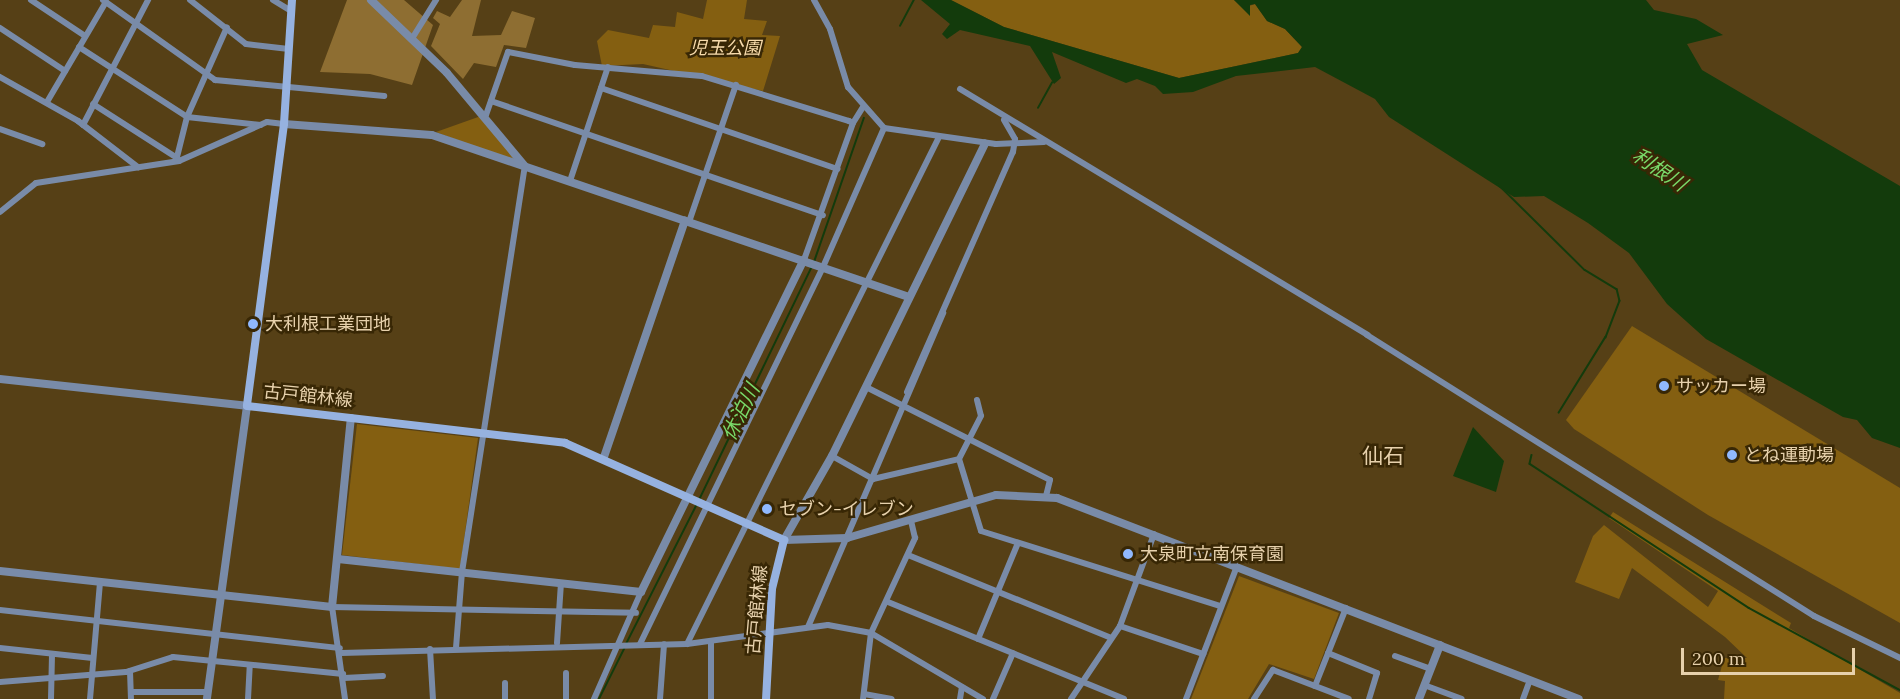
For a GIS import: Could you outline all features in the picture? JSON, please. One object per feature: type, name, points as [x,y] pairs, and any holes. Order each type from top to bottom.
[{"type":"main road","name":"古戸館林線","points":[[292,0],[284,124],[247,406],[565,443],[604,457],[706,505]]},
{"type":"main road","points":[[706,505],[784,540]]},
{"type":"main road","name":"古戸館林線","points":[[766,699],[774,574],[784,540]]},
{"type":"street","points":[[31,0],[86,36]]},
{"type":"street","points":[[83,125],[110,67],[148,0]]},
{"type":"street","points":[[190,0],[246,44],[289,49]]},
{"type":"street","points":[[273,0],[291,11]]},
{"type":"street","points":[[371,0],[413,37],[486,115],[525,166],[482,432],[462,572],[456,648]]},
{"type":"street","points":[[413,37],[436,0]]},
{"type":"street","points":[[814,0],[830,29],[848,87],[863,107],[884,128],[985,143],[1044,142]]},
{"type":"street","points":[[47,102],[104,1],[215,80],[287,83],[384,96]]},
{"type":"street","points":[[178,159],[188,117],[226,27]]},
{"type":"street","points":[[0,28],[65,71]]},
{"type":"street","points":[[79,47],[188,117],[261,125],[284,124],[432,135],[909,297]]},
{"type":"street","points":[[486,115],[508,52],[736,85],[853,123]]},
{"type":"street","points":[[570,181],[608,67]]},
{"type":"street","points":[[0,76],[83,125],[138,167]]},
{"type":"street","points":[[604,457],[736,85]]},
{"type":"street","points":[[601,88],[838,169]]},
{"type":"street","points":[[960,89],[1002,117],[1367,335],[1814,616],[1900,658]]},
{"type":"street","points":[[491,101],[823,215]]},
{"type":"street","points":[[93,105],[178,159]]},
{"type":"street","points":[[594,699],[636,613],[640,592],[805,261],[823,215],[853,123],[863,107]]},
{"type":"street","points":[[808,627],[1014,144],[1002,117]]},
{"type":"street","points":[[0,212],[36,183],[178,159],[261,125]]},
{"type":"street","points":[[640,644],[822,266],[884,128]]},
{"type":"street","points":[[0,129],[42,144]]},
{"type":"street","points":[[687,644],[939,136]]},
{"type":"street","points":[[784,540],[832,456],[985,143]]},
{"type":"street","points":[[0,379],[247,406],[207,696],[131,695],[130,670]]},
{"type":"street","points":[[866,387],[1050,480],[1046,496]]},
{"type":"street","points":[[977,400],[981,416],[959,459],[981,531],[1221,606]]},
{"type":"street","points":[[345,699],[344,676],[332,607],[351,418]]},
{"type":"street","points":[[832,456],[873,479],[959,459]]},
{"type":"street","points":[[784,540],[847,538],[971,501],[1006,494],[1046,496],[1154,534],[1578,699]]},
{"type":"street","points":[[892,699],[864,696],[871,633],[888,602],[915,535],[910,520]]},
{"type":"street","points":[[1071,699],[1080,680],[1120,626],[1154,534]]},
{"type":"street","points":[[978,639],[1018,543]]},
{"type":"street","points":[[908,555],[1111,638]]},
{"type":"street","points":[[338,559],[640,592]]},
{"type":"street","points":[[1186,699],[1237,567]]},
{"type":"street","points":[[0,571],[332,607],[560,614],[636,613]]},
{"type":"street","points":[[90,699],[90,676],[100,582]]},
{"type":"street","points":[[557,643],[561,583]]},
{"type":"street","points":[[888,602],[1124,699]]},
{"type":"street","points":[[1315,686],[1346,608]]},
{"type":"street","points":[[0,610],[216,633],[340,650],[430,649],[557,643],[687,644],[808,627],[849,626],[871,633],[983,699]]},
{"type":"street","points":[[1120,626],[1203,654]]},
{"type":"street","points":[[711,642],[711,699]]},
{"type":"street","points":[[660,699],[664,644]]},
{"type":"street","points":[[1419,699],[1440,645]]},
{"type":"street","points":[[0,648],[92,658]]},
{"type":"street","points":[[430,649],[433,699]]},
{"type":"street","points":[[993,699],[1013,653]]},
{"type":"street","points":[[1328,653],[1377,673],[1369,699]]},
{"type":"street","points":[[51,699],[52,654]]},
{"type":"street","points":[[1395,656],[1430,669]]},
{"type":"street","points":[[0,682],[51,676],[90,676],[130,670],[173,657],[212,659],[344,676],[383,676]]},
{"type":"street","points":[[249,699],[250,665]]},
{"type":"street","points":[[1254,699],[1274,670],[1349,699]]},
{"type":"street","points":[[566,674],[566,699]]},
{"type":"street","points":[[1523,699],[1530,680]]},
{"type":"street","points":[[505,683],[505,699]]},
{"type":"street","points":[[1424,685],[1462,699]]},
{"type":"street","points":[[960,699],[962,687]]},
{"type":"green space","name":"児玉公園","points":[[707,0],[747,0],[744,19],[767,21],[762,35],[780,36],[763,91],[643,64],[602,66],[597,41],[608,30],[649,38],[653,25],[675,27],[677,12],[703,19]]},
{"type":"green space","points":[[951,0],[1234,0],[1243,8],[1255,4],[1267,21],[1285,29],[1302,47],[1298,53],[1179,78],[1004,27]]},
{"type":"green space","points":[[481,116],[519,164],[436,132]]},
{"type":"green space","name":"とね運動場","points":[[1632,326],[1900,488],[1900,623],[1708,515],[1574,429],[1566,420]]},
{"type":"green space","points":[[357,424],[478,438],[460,569],[342,555]]},
{"type":"green space","points":[[1613,512],[1791,623],[1789,628],[1900,693],[1900,699],[1724,699],[1725,681],[1718,680],[1724,658],[1747,658],[1725,637],[1632,568],[1619,599],[1575,582],[1593,536],[1604,525],[1708,607],[1718,591],[1609,518]]},
{"type":"green space","points":[[1239,576],[1339,613],[1314,679],[1269,664],[1248,699],[1191,699]]},
{"type":"shaded area","points":[[347,0],[404,0],[433,25],[412,85],[370,74],[320,72]]},
{"type":"shaded area","points":[[462,0],[481,0],[472,36],[501,35],[512,11],[535,18],[526,48],[504,45],[496,67],[474,63],[463,79],[431,46],[440,24],[433,18],[437,11],[450,17]]},
{"type":"water","name":"利根川","points":[[921,0],[951,0],[1004,27],[1179,78],[1298,53],[1302,47],[1285,29],[1267,21],[1255,4],[1250,5],[1250,16],[1234,0],[1646,0],[1654,10],[1696,19],[1723,35],[1687,44],[1702,70],[1900,186],[1900,448],[1872,438],[1857,420],[1843,417],[1706,339],[1667,304],[1629,253],[1588,223],[1544,196],[1514,197],[1389,117],[1375,99],[1315,67],[1236,76],[1193,92],[1163,94],[1155,86],[1137,79],[1126,83],[1052,52],[1061,78],[1054,84],[1030,46],[960,30],[947,39],[942,34],[950,24]]},
{"type":"water","points":[[1473,427],[1504,461],[1496,492],[1453,476]]},
{"type":"waterway","name":"休泊川","points":[[900,26],[914,0]]},
{"type":"waterway","points":[[1038,108],[1052,83]]},
{"type":"waterway","name":"休泊川","points":[[814,262],[864,118]]},
{"type":"waterway","points":[[1498,184],[1585,270],[1617,289],[1620,301],[1606,337],[1559,413]]},
{"type":"waterway","name":"休泊川","points":[[699,500],[812,266]]},
{"type":"waterway","points":[[1532,455],[1530,464],[1749,608],[1900,690]]},
{"type":"waterway","name":"休泊川","points":[[626,644],[697,504]]},
{"type":"waterway","name":"休泊川","points":[[599,699],[624,649]]},
{"type":"place","name":"大利根工業団地","points":[[253,324]]},
{"type":"place","name":"サッカー場","points":[[1664,386]]},
{"type":"place","name":"とね運動場","points":[[1732,455]]},
{"type":"place","name":"セブン-イレブン","points":[[767,509]]},
{"type":"place","name":"大泉町立南保育園","points":[[1128,554]]},
{"type":"district","name":"仙石","points":[[1383,456]]}]
